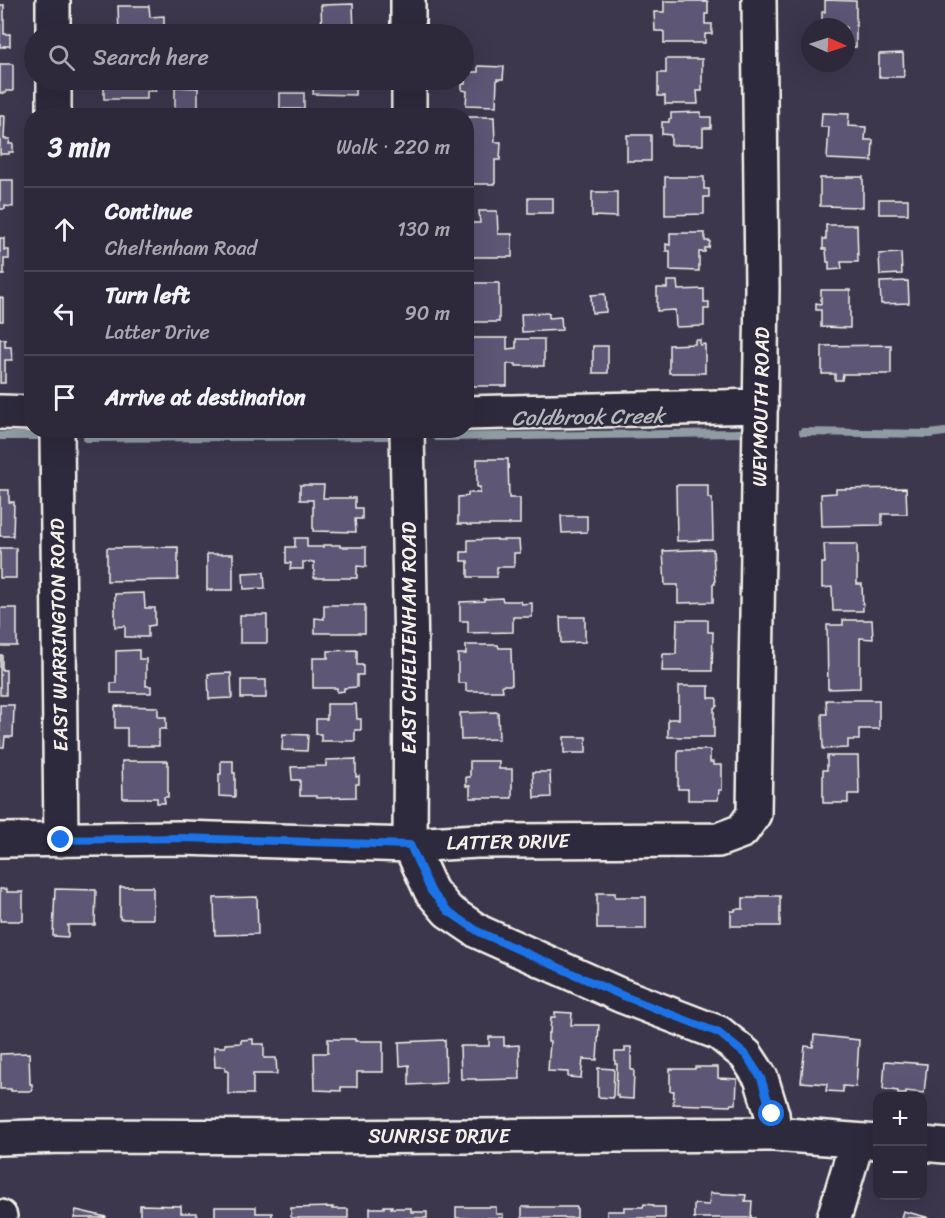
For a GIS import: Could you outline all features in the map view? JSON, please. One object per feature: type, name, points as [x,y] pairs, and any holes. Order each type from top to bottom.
[{"type":"street","points":[[53,0],[53,24]]},
{"type":"street","points":[[408,0],[408,24]]},
{"type":"street","name":"WEYMOUTH ROAD","points":[[754,814],[762,288],[759,0]]},
{"type":"street","points":[[54,90],[54,108]]},
{"type":"street","points":[[409,90],[409,108]]},
{"type":"street","points":[[474,413],[761,406]]},
{"type":"street","points":[[0,412],[24,413]]},
{"type":"street","name":"EAST WARRINGTON ROAD","points":[[57,438],[61,840]]},
{"type":"street","name":"EAST CHELTENHAM ROAD","points":[[407,438],[411,657],[410,845]]},
{"type":"street","name":"LATTER DRIVE","points":[[0,840],[181,838],[410,845],[477,841],[718,840],[742,831],[754,814]]},
{"type":"street","points":[[410,845],[431,891],[448,911],[479,932],[621,995],[719,1033],[746,1055],[761,1078],[772,1114],[774,1134]]},
{"type":"street","name":"SUNRISE DRIVE","points":[[0,1138],[774,1134],[867,1141]]},
{"type":"street","points":[[834,1218],[867,1141]]},
{"type":"street","points":[[927,1144],[945,1146]]},
{"type":"building","points":[[825,0],[856,1],[856,47],[855,18],[822,18],[822,12],[825,12]]},
{"type":"building","points":[[664,1],[708,2],[705,24],[712,24],[712,34],[705,34],[705,43],[664,43],[664,32],[655,31],[654,12],[664,12]]},
{"type":"building","points":[[353,4],[354,24],[322,24],[321,5]]},
{"type":"building","points":[[0,5],[4,5],[4,34],[10,34],[10,46],[5,47],[0,47]]},
{"type":"building","points":[[118,6],[149,6],[150,17],[164,16],[164,24],[119,24]]},
{"type":"building","points":[[903,53],[904,77],[879,77],[879,54]]},
{"type":"building","points":[[666,59],[702,59],[702,91],[697,91],[698,104],[665,104],[665,96],[658,96],[658,73],[666,73]]},
{"type":"building","points":[[0,64],[13,64],[13,91],[0,93]]},
{"type":"building","points":[[478,66],[504,67],[503,79],[497,79],[496,106],[466,105],[467,91],[462,90],[474,90],[474,72],[478,72]]},
{"type":"building","points":[[104,90],[156,90],[147,91],[147,99],[104,99]]},
{"type":"building","points":[[175,90],[198,90],[198,108],[175,108]]},
{"type":"building","points":[[313,90],[355,90],[355,95],[313,94]]},
{"type":"building","points":[[280,93],[304,93],[304,108],[280,108]]},
{"type":"building","points":[[701,112],[701,117],[711,117],[711,128],[703,128],[703,145],[671,145],[671,135],[662,134],[662,122],[669,122],[671,113]]},
{"type":"building","points":[[822,113],[849,114],[848,126],[866,127],[865,140],[873,140],[872,161],[827,159],[829,127],[821,127]]},
{"type":"building","points":[[0,116],[5,116],[4,139],[10,139],[9,144],[13,144],[13,152],[9,154],[0,154]]},
{"type":"building","points":[[474,117],[494,117],[495,142],[501,142],[500,160],[495,160],[495,184],[474,184]]},
{"type":"building","points":[[627,135],[651,135],[651,161],[627,161]]},
{"type":"building","points":[[665,177],[704,177],[704,189],[709,189],[709,197],[704,197],[704,214],[665,215]]},
{"type":"building","points":[[863,177],[863,207],[820,206],[820,178]]},
{"type":"building","points":[[0,180],[13,180],[13,207],[5,206],[5,209],[0,209]]},
{"type":"building","points":[[592,192],[617,192],[617,217],[592,216]]},
{"type":"building","points":[[528,198],[553,198],[553,213],[528,213]]},
{"type":"building","points":[[879,199],[908,199],[908,214],[879,214]]},
{"type":"building","points":[[479,211],[497,211],[498,234],[512,234],[512,257],[474,257],[474,223],[480,223]]},
{"type":"building","points":[[826,225],[857,225],[858,262],[841,262],[842,269],[829,270],[826,249],[823,249]]},
{"type":"building","points":[[670,233],[705,233],[705,241],[710,241],[709,248],[705,248],[705,252],[699,252],[699,271],[670,270],[670,251],[666,251],[666,244],[670,245]]},
{"type":"building","points":[[0,238],[4,238],[4,250],[9,250],[9,259],[4,259],[4,275],[0,275]]},
{"type":"building","points":[[901,253],[902,274],[880,275],[879,254]]},
{"type":"building","points":[[667,281],[677,281],[678,290],[704,289],[704,302],[709,302],[709,309],[704,309],[704,326],[676,327],[675,310],[657,311],[657,288],[667,288]]},
{"type":"building","points":[[908,281],[909,303],[881,304],[880,282]]},
{"type":"building","points":[[474,283],[499,283],[499,322],[474,322]]},
{"type":"building","points":[[821,290],[850,290],[850,328],[821,327],[821,310],[816,310],[816,303],[821,304]]},
{"type":"building","points":[[605,294],[606,312],[592,313],[591,295]]},
{"type":"building","points":[[0,297],[3,298],[3,321],[0,321]]},
{"type":"building","points":[[549,313],[549,318],[561,317],[562,330],[522,332],[521,314]]},
{"type":"building","points":[[474,338],[507,338],[507,349],[516,348],[516,339],[544,339],[544,366],[507,364],[507,386],[474,386]]},
{"type":"building","points":[[0,339],[5,339],[5,347],[11,347],[12,360],[5,360],[5,383],[0,383]]},
{"type":"building","points":[[695,340],[700,340],[700,345],[705,344],[705,373],[669,373],[669,345],[695,344]]},
{"type":"building","points":[[891,345],[891,374],[843,374],[842,380],[835,380],[835,374],[822,374],[822,346]]},
{"type":"building","points":[[593,346],[608,346],[608,373],[593,373]]},
{"type":"building","points":[[477,459],[508,459],[509,498],[520,498],[520,524],[458,524],[458,497],[468,496],[468,493],[480,493],[480,487],[477,487]]},
{"type":"building","points":[[300,485],[324,485],[323,498],[355,498],[355,508],[362,508],[362,519],[355,519],[356,532],[313,531],[313,500],[300,500]]},
{"type":"building","points":[[676,485],[708,485],[708,498],[712,498],[713,540],[677,541]]},
{"type":"building","points":[[906,488],[907,514],[882,514],[882,525],[822,526],[821,494],[836,493],[836,489]]},
{"type":"building","points":[[0,490],[9,490],[9,502],[14,502],[13,536],[0,536]]},
{"type":"building","points":[[561,516],[587,516],[587,532],[562,533]]},
{"type":"building","points":[[295,538],[307,538],[307,547],[340,545],[340,547],[366,547],[366,567],[357,566],[357,578],[314,578],[314,562],[303,562],[303,569],[290,569],[291,563],[286,563],[286,547],[295,547]]},
{"type":"building","points":[[468,540],[519,540],[520,553],[514,553],[514,567],[497,567],[497,577],[468,577],[468,561],[461,561],[461,552],[468,552]]},
{"type":"building","points":[[824,544],[857,544],[857,584],[862,584],[863,611],[833,611],[832,587],[822,588],[822,563],[825,563]]},
{"type":"building","points":[[178,547],[178,580],[107,581],[107,548]]},
{"type":"building","points":[[0,548],[16,548],[16,578],[0,578]]},
{"type":"building","points":[[713,549],[715,584],[713,584],[713,602],[678,603],[678,585],[665,585],[663,551]]},
{"type":"building","points":[[207,554],[233,554],[233,590],[207,590]]},
{"type":"building","points":[[264,572],[265,588],[244,589],[243,573]]},
{"type":"building","points":[[144,593],[145,608],[155,608],[155,625],[148,626],[148,637],[125,637],[125,626],[115,627],[115,594]]},
{"type":"building","points":[[502,598],[503,601],[520,601],[521,604],[532,603],[532,617],[513,617],[513,632],[468,633],[468,621],[460,621],[460,602]]},
{"type":"building","points":[[324,605],[365,605],[365,633],[315,633],[315,618],[324,619]]},
{"type":"building","points":[[0,608],[17,608],[17,646],[0,646]]},
{"type":"building","points":[[240,615],[267,615],[267,643],[240,643]]},
{"type":"building","points":[[560,617],[585,617],[585,642],[561,643]]},
{"type":"building","points":[[677,620],[708,620],[708,632],[713,632],[712,671],[662,671],[663,654],[676,654]]},
{"type":"building","points":[[843,620],[872,620],[873,639],[860,638],[860,688],[828,689],[827,625],[843,625]]},
{"type":"building","points":[[466,645],[498,645],[499,648],[511,648],[512,685],[502,685],[503,691],[466,691],[466,683],[458,683],[458,654],[466,654]]},
{"type":"building","points":[[139,650],[139,659],[146,659],[146,686],[151,686],[151,693],[111,693],[111,683],[116,683],[116,651]]},
{"type":"building","points":[[357,650],[357,665],[363,665],[363,675],[357,675],[357,687],[344,688],[344,691],[337,692],[337,688],[313,688],[313,658],[328,658],[328,651]]},
{"type":"building","points":[[0,655],[2,655],[2,670],[6,670],[6,695],[0,695]]},
{"type":"building","points":[[231,673],[232,698],[209,699],[208,674]]},
{"type":"building","points":[[241,680],[266,680],[266,698],[241,698]]},
{"type":"building","points":[[679,686],[709,686],[709,698],[717,700],[717,706],[714,708],[714,737],[668,737],[668,719],[679,719]]},
{"type":"building","points":[[826,700],[879,700],[879,729],[859,729],[859,740],[848,740],[848,748],[823,749],[822,714],[827,714]]},
{"type":"building","points":[[327,704],[356,704],[357,719],[361,719],[361,730],[355,730],[355,741],[321,741],[321,734],[316,734],[316,719],[327,719]]},
{"type":"building","points":[[0,705],[14,705],[13,737],[5,737],[4,747],[0,747]]},
{"type":"building","points":[[115,706],[158,707],[158,717],[166,717],[166,729],[159,729],[159,746],[127,746],[127,728],[115,728]]},
{"type":"building","points":[[498,712],[499,739],[461,740],[460,713]]},
{"type":"building","points":[[283,734],[308,735],[307,751],[282,750]]},
{"type":"building","points":[[564,737],[586,737],[586,753],[564,753]]},
{"type":"building","points":[[678,750],[710,750],[710,762],[713,762],[713,765],[722,765],[722,790],[719,790],[718,800],[688,800],[688,789],[678,789]]},
{"type":"building","points":[[827,756],[858,756],[859,794],[848,794],[848,803],[823,803],[823,770],[827,770]]},
{"type":"building","points":[[356,759],[356,777],[359,776],[359,784],[356,784],[356,797],[300,796],[300,780],[292,780],[291,767],[326,766],[326,760]]},
{"type":"building","points":[[122,761],[168,761],[168,797],[164,797],[165,803],[157,803],[157,798],[123,798]]},
{"type":"building","points":[[221,761],[233,761],[235,797],[219,796]]},
{"type":"building","points":[[470,761],[499,761],[499,769],[512,769],[512,798],[470,798],[470,786],[466,786],[466,777],[470,777]]},
{"type":"building","points":[[533,772],[550,772],[551,797],[534,798]]},
{"type":"building","points":[[120,887],[153,887],[153,919],[120,919]]},
{"type":"building","points":[[0,889],[7,889],[7,892],[23,892],[23,921],[0,921]]},
{"type":"building","points":[[55,889],[96,890],[95,925],[68,925],[68,937],[53,936]]},
{"type":"building","points":[[597,893],[615,893],[615,897],[646,897],[646,929],[597,929]]},
{"type":"building","points":[[757,896],[780,896],[780,926],[731,926],[731,911],[743,909],[743,898],[757,898]]},
{"type":"building","points":[[257,897],[258,934],[215,935],[214,898]]},
{"type":"building","points":[[555,1012],[572,1013],[571,1025],[599,1025],[597,1060],[583,1059],[581,1078],[568,1077],[568,1072],[548,1071],[550,1042],[548,1042],[548,1033],[550,1033],[551,1017],[555,1017]]},
{"type":"building","points":[[814,1035],[859,1040],[856,1087],[843,1086],[843,1092],[826,1091],[827,1084],[801,1082],[805,1046],[813,1047]]},
{"type":"building","points":[[489,1037],[504,1037],[504,1046],[519,1045],[520,1079],[461,1079],[460,1046],[489,1046]]},
{"type":"building","points":[[253,1039],[253,1044],[264,1044],[264,1058],[276,1058],[277,1074],[253,1074],[253,1094],[228,1094],[228,1071],[225,1071],[225,1067],[215,1067],[214,1047],[225,1047],[225,1044],[241,1043],[241,1040]]},
{"type":"building","points":[[328,1039],[383,1041],[383,1072],[357,1072],[357,1087],[341,1087],[341,1091],[315,1090],[314,1053],[328,1053]]},
{"type":"building","points":[[445,1040],[446,1083],[409,1085],[409,1065],[400,1066],[399,1042]]},
{"type":"building","points":[[625,1047],[631,1047],[631,1070],[634,1070],[633,1099],[618,1098],[616,1095],[615,1052],[625,1052]]},
{"type":"building","points":[[29,1053],[32,1091],[0,1089],[0,1054]]},
{"type":"building","points":[[885,1061],[927,1064],[924,1092],[898,1092],[883,1089]]},
{"type":"building","points":[[695,1067],[718,1067],[718,1078],[737,1079],[736,1104],[730,1106],[673,1104],[674,1091],[670,1091],[670,1069],[695,1069]]},
{"type":"building","points":[[598,1068],[614,1069],[613,1098],[598,1097]]},
{"type":"building","points":[[710,1193],[746,1195],[745,1201],[752,1201],[751,1218],[694,1218],[694,1204],[709,1205]]},
{"type":"building","points":[[644,1204],[665,1207],[665,1218],[607,1218],[607,1211],[624,1211],[624,1207],[643,1207]]},
{"type":"building","points":[[140,1205],[181,1206],[181,1213],[197,1213],[197,1218],[140,1218]]},
{"type":"building","points":[[384,1206],[411,1208],[411,1212],[427,1212],[427,1218],[370,1218],[370,1208],[384,1208]]},
{"type":"building","points":[[215,1207],[256,1207],[256,1213],[272,1213],[272,1218],[215,1218]]},
{"type":"building","points":[[333,1207],[332,1209],[348,1209],[348,1218],[291,1218],[291,1208]]},
{"type":"building","points":[[456,1207],[496,1207],[496,1214],[503,1214],[503,1218],[456,1218]]},
{"type":"building","points":[[522,1207],[577,1207],[577,1218],[522,1218]]},
{"type":"building","points":[[76,1210],[106,1217],[74,1218]]},
{"type":"building","points":[[903,1211],[930,1218],[901,1218]]},
{"type":"waterway","name":"Coldbrook Creek","points":[[803,432],[929,434],[945,432]]},
{"type":"waterway","name":"Coldbrook Creek","points":[[474,437],[740,433]]},
{"type":"waterway","name":"Coldbrook Creek","points":[[0,436],[24,436]]},
{"type":"route","points":[[61,840],[181,838],[410,845],[431,891],[448,911],[479,932],[621,995],[719,1033],[746,1055],[761,1078],[772,1114]]}]
